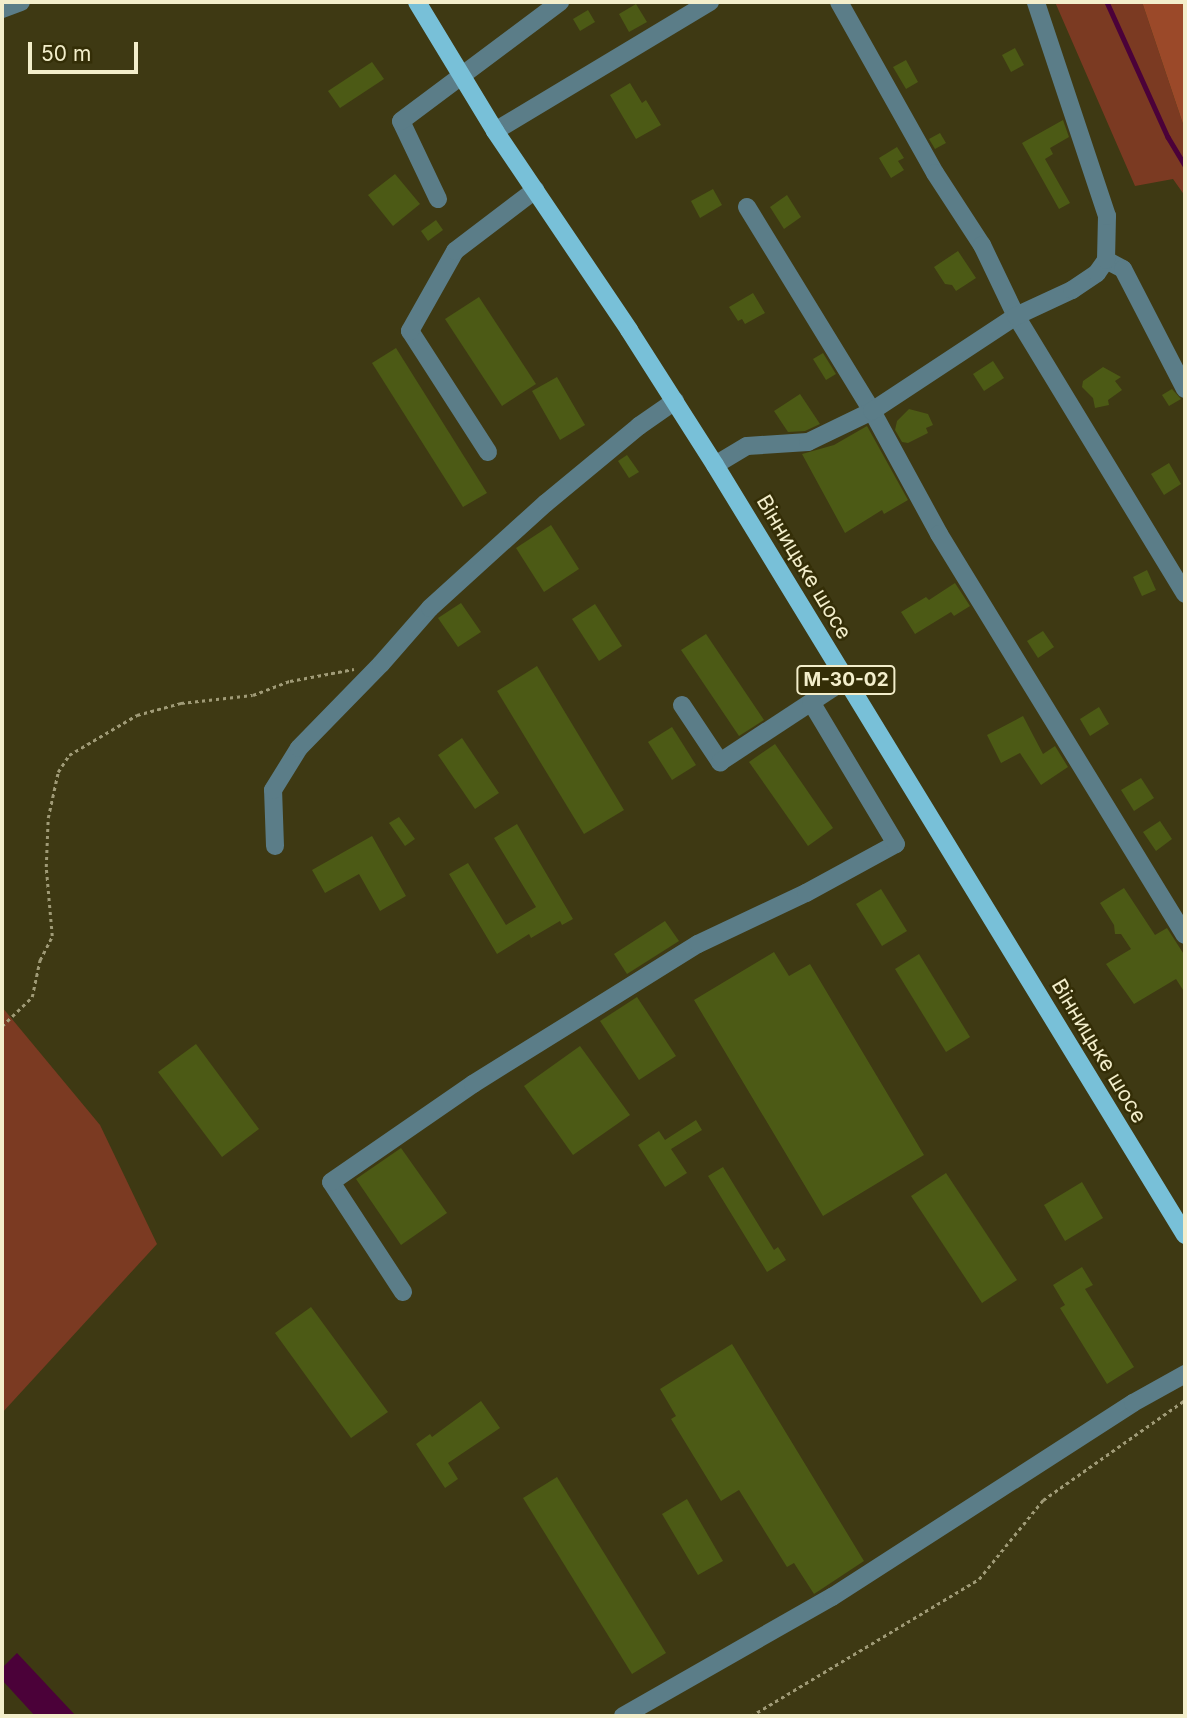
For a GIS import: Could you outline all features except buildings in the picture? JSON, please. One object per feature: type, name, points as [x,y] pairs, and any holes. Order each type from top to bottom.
[{"type":"main road","name":"Вінницьке шосе","points":[[417,2],[495,131],[715,465],[1185,1235]]},
{"type":"street","points":[[2,9],[21,2]]},
{"type":"street","points":[[438,199],[401,121],[560,2]]},
{"type":"street","points":[[495,131],[710,2]]},
{"type":"street","points":[[839,2],[935,173],[982,245],[1016,316],[1185,594]]},
{"type":"street","points":[[1037,2],[1123,269],[1185,389]]},
{"type":"street","points":[[488,452],[410,331],[455,251],[535,190]]},
{"type":"street","points":[[747,207],[872,411],[939,534],[1185,935]]},
{"type":"street","points":[[715,465],[747,446],[808,442],[872,411],[1016,316],[1072,290],[1097,273],[1106,260],[1107,216]]},
{"type":"street","points":[[1106,260],[1123,269]]},
{"type":"street","points":[[275,846],[273,790],[299,748],[381,664],[430,608],[546,503],[639,426],[675,401]]},
{"type":"street","points":[[682,705],[719,762],[845,680]]},
{"type":"street","points":[[404,1292],[331,1182],[473,1084],[698,944],[806,893],[895,844],[811,702]]},
{"type":"street","points":[[623,1716],[832,1597],[1133,1403],[1185,1374]]},
{"type":"path","points":[[2,1026],[32,997],[40,960],[52,936],[46,867],[48,818],[58,772],[69,755],[137,715],[181,703],[253,695],[290,681],[355,669]]},
{"type":"path","points":[[751,1716],[979,1579],[1043,1500],[1185,1400]]},
{"type":"shaded area","points":[[1055,2],[1142,2],[1185,130],[1185,196],[1173,179],[1135,186]]},
{"type":"shaded area","points":[[1142,2],[1185,2],[1185,130]]},
{"type":"shaded area","points":[[2,1007],[100,1125],[157,1244],[2,1413]]},
{"type":"shaded area","points":[[17,1653],[76,1716],[35,1716],[2,1680],[2,1668]]},
{"type":"waterway","points":[[1107,2],[1168,137],[1185,165]]}]
